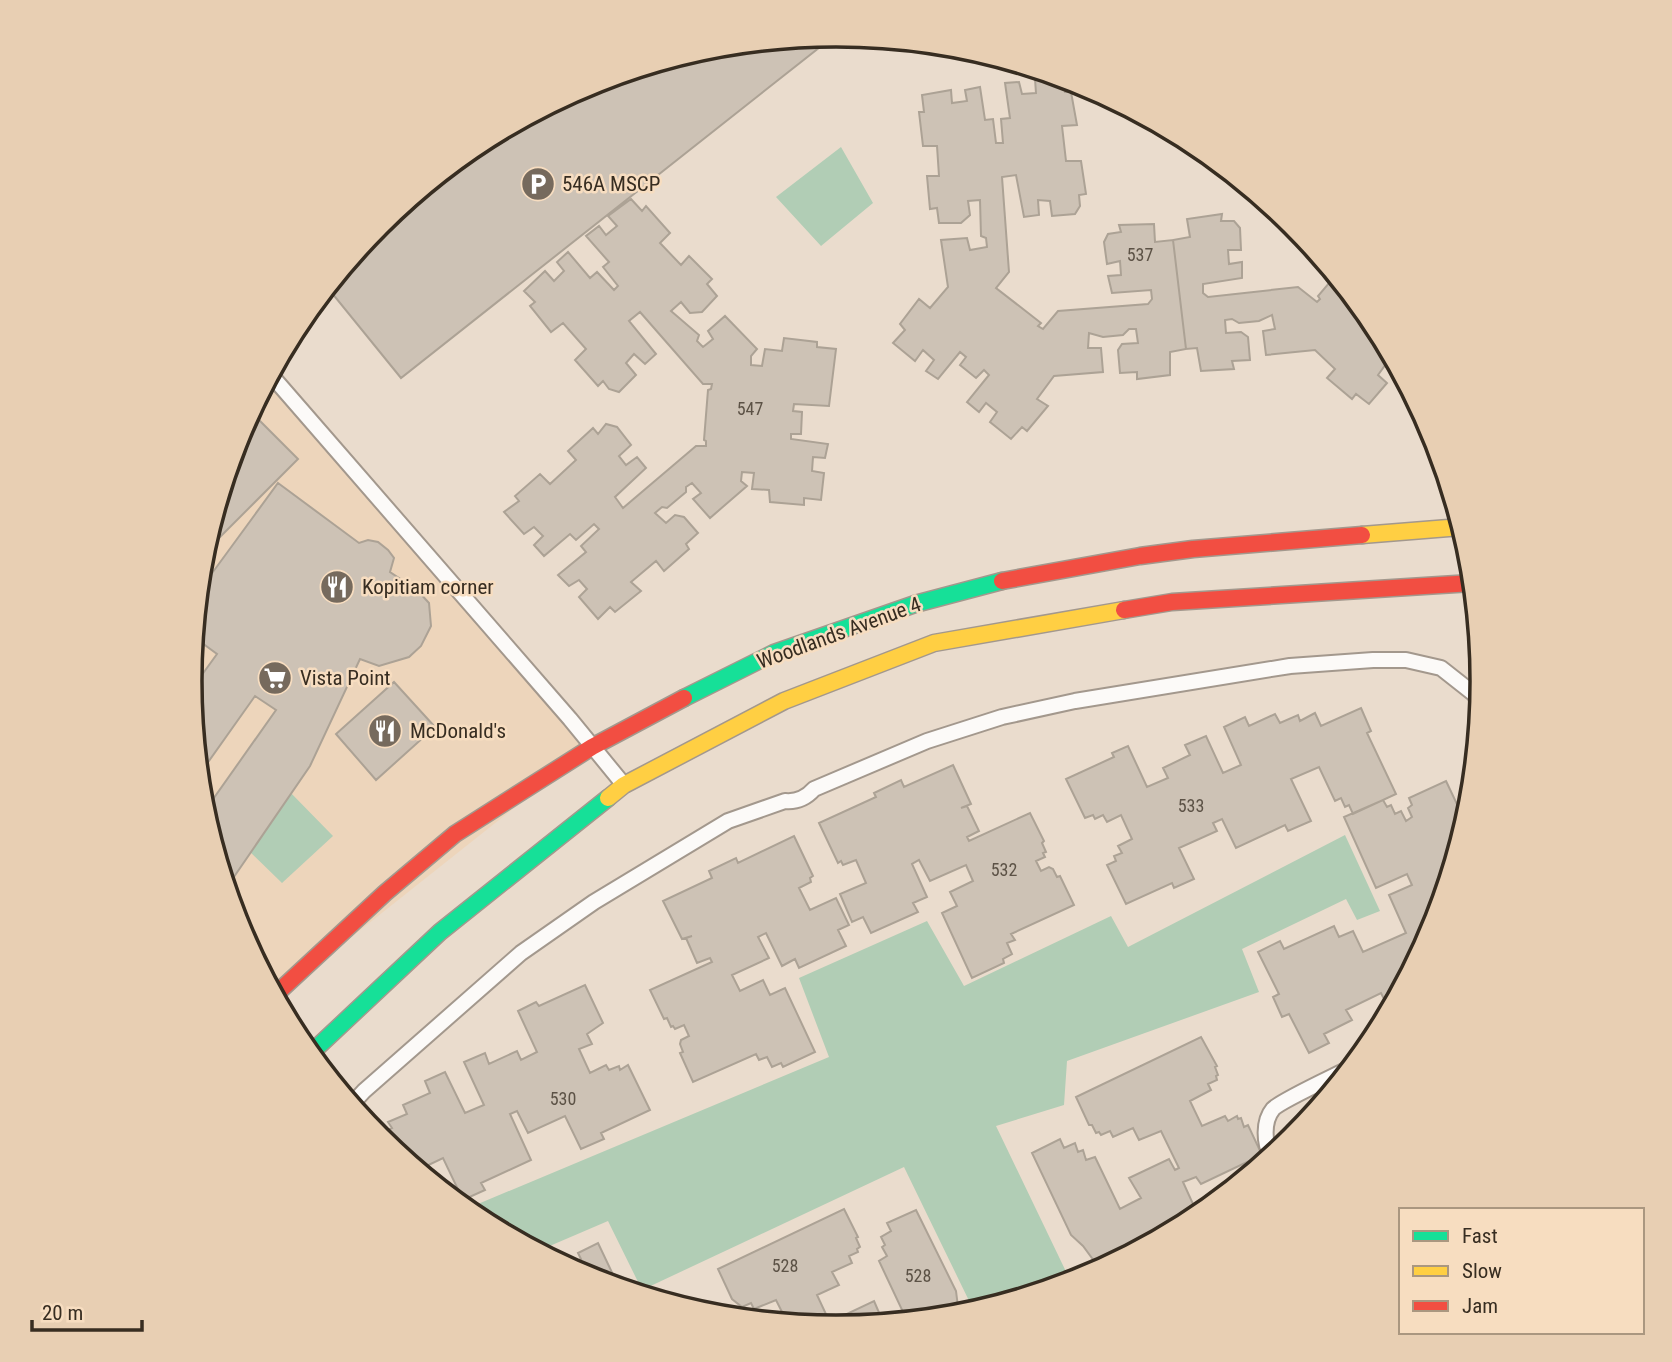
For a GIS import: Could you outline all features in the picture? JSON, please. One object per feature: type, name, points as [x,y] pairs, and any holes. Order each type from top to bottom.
[{"type":"street","points":[[1396,531],[1444,513]]},
{"type":"street","name":"Woodlands Avenue 4","points":[[282,988],[385,893],[455,834],[592,747],[774,653],[940,597],[1016,577],[1140,556],[1451,528]]},
{"type":"street","name":"Woodlands Avenue 4","points":[[318,1046],[440,932],[624,785],[783,701],[934,643],[1172,602],[1462,584]]},
{"type":"street","points":[[1358,590],[1419,595],[1456,602]]},
{"type":"lane","points":[[278,382],[570,719],[624,785]]},
{"type":"lane","points":[[358,1097],[521,953],[573,916],[728,821],[801,799],[814,789],[927,741],[1002,717],[1075,701],[1290,666],[1406,660],[1441,668],[1470,690]]},
{"type":"lane","points":[[1267,1145],[1266,1124],[1274,1108],[1329,1079]]},
{"type":"shaded area","name":"Vista Point","points":[[277,383],[591,747],[283,991],[250,924],[224,845],[208,764],[202,681],[208,598],[224,517],[250,438]]},
{"type":"green space","points":[[841,147],[873,203],[821,246],[776,197]]},
{"type":"green space","points":[[288,790],[333,836],[282,883],[244,846]]},
{"type":"green space","points":[[1345,835],[1380,911],[1357,920],[1346,899],[1242,949],[1259,992],[1067,1061],[1064,1105],[996,1126],[1066,1272],[969,1301],[904,1167],[650,1286],[639,1283],[608,1221],[550,1246],[478,1204],[829,1057],[799,978],[927,921],[964,986],[1111,916],[1128,947]]},
{"type":"building","name":"546A MSCP","points":[[819,48],[401,378],[333,295],[388,233],[450,178],[519,132],[593,95],[632,81],[712,59]]},
{"type":"building","points":[[1035,80],[1071,92],[1077,125],[1062,126],[1066,161],[1081,161],[1086,194],[1079,195],[1080,206],[1075,214],[1052,216],[1050,201],[1038,200],[1039,215],[1024,217],[1016,175],[1002,177],[1009,272],[996,288],[1041,323],[1038,326],[1043,329],[1058,311],[1148,304],[1152,299],[1151,290],[1112,293],[1108,276],[1121,275],[1120,261],[1107,264],[1104,242],[1108,234],[1121,232],[1119,225],[1154,224],[1155,242],[1173,240],[1186,349],[1170,352],[1170,375],[1137,379],[1137,372],[1120,373],[1118,350],[1122,344],[1138,343],[1136,329],[1129,329],[1123,335],[1103,337],[1089,333],[1088,348],[1101,348],[1103,372],[1054,376],[1037,399],[1048,406],[1027,431],[1022,427],[1011,439],[990,422],[997,412],[986,403],[979,412],[967,402],[989,375],[984,370],[976,378],[960,365],[966,357],[960,352],[938,379],[926,371],[934,360],[923,350],[915,361],[893,343],[905,330],[900,324],[919,299],[930,308],[948,287],[941,240],[967,238],[970,250],[987,247],[986,238],[981,236],[980,200],[968,201],[970,215],[961,223],[939,223],[937,208],[930,209],[927,176],[939,176],[937,146],[923,146],[919,112],[924,112],[922,95],[951,90],[952,103],[967,101],[965,90],[980,87],[985,120],[993,119],[996,143],[1003,143],[1001,119],[1010,118],[1005,83],[1019,82],[1022,94],[1036,93]]},
{"type":"building","points":[[631,199],[642,211],[646,206],[670,233],[660,243],[681,265],[689,256],[712,279],[707,284],[717,296],[702,312],[690,313],[681,302],[671,311],[699,335],[697,341],[703,347],[713,339],[708,331],[725,316],[757,349],[751,356],[751,365],[762,366],[765,349],[782,351],[784,338],[817,342],[817,347],[836,349],[829,406],[794,404],[793,411],[802,412],[801,434],[791,434],[791,439],[828,444],[825,458],[813,457],[812,471],[824,473],[821,500],[804,498],[804,505],[770,502],[769,490],[752,489],[754,473],[742,472],[741,481],[747,486],[710,518],[693,499],[701,493],[692,483],[686,487],[686,492],[667,508],[662,507],[655,513],[666,523],[675,515],[684,517],[698,533],[686,544],[689,549],[664,571],[656,561],[631,582],[641,591],[615,612],[610,607],[598,619],[579,597],[587,589],[579,580],[569,586],[558,575],[586,552],[581,546],[599,529],[594,524],[576,540],[570,534],[544,556],[534,545],[543,536],[534,527],[524,534],[504,512],[519,501],[515,496],[540,474],[550,484],[576,460],[568,451],[593,428],[598,434],[606,424],[617,427],[631,445],[619,456],[626,465],[637,457],[646,468],[615,497],[623,508],[696,446],[706,446],[704,440],[708,390],[712,384],[703,384],[640,312],[629,321],[656,354],[645,364],[634,354],[626,363],[636,375],[619,392],[609,389],[603,381],[598,386],[575,360],[586,349],[563,323],[551,332],[530,306],[535,302],[524,291],[545,271],[554,281],[564,271],[557,262],[568,252],[590,278],[597,272],[614,290],[618,286],[603,267],[609,262],[586,236],[599,226],[606,235],[617,226],[608,216]]},
{"type":"building","points":[[1222,214],[1221,221],[1234,221],[1240,228],[1241,250],[1228,250],[1229,264],[1242,262],[1242,278],[1203,284],[1203,293],[1208,297],[1298,287],[1317,302],[1320,299],[1318,296],[1329,283],[1385,365],[1378,375],[1387,383],[1369,404],[1356,394],[1352,399],[1327,378],[1335,369],[1315,350],[1266,355],[1263,331],[1275,329],[1272,315],[1259,321],[1239,323],[1232,319],[1225,320],[1226,333],[1241,332],[1248,337],[1250,360],[1232,361],[1234,369],[1201,371],[1197,348],[1186,349],[1173,240],[1190,237],[1187,219]]},
{"type":"building","points":[[259,420],[298,459],[219,538],[236,477]]},
{"type":"building","name":"Vista Point","points":[[278,483],[359,543],[368,540],[378,542],[388,550],[394,558],[390,572],[417,590],[429,603],[431,626],[421,646],[409,657],[379,666],[360,659],[310,766],[234,877],[213,799],[276,710],[255,696],[208,763],[202,681],[202,674],[217,654],[204,644],[212,574]]},
{"type":"building","name":"McDonald's","points":[[394,682],[435,727],[376,780],[336,734]]},
{"type":"building","points":[[1361,708],[1371,731],[1367,733],[1396,794],[1353,814],[1349,805],[1345,807],[1341,798],[1335,801],[1319,767],[1291,779],[1311,821],[1288,831],[1285,825],[1236,848],[1222,819],[1213,823],[1217,831],[1179,848],[1194,879],[1174,888],[1172,883],[1126,904],[1107,865],[1116,861],[1114,856],[1122,853],[1118,846],[1132,839],[1121,815],[1107,822],[1103,815],[1095,819],[1093,815],[1085,818],[1066,779],[1114,757],[1112,753],[1128,746],[1147,787],[1168,778],[1163,768],[1190,755],[1185,745],[1206,736],[1223,773],[1241,765],[1224,727],[1245,717],[1249,726],[1275,714],[1280,723],[1298,715],[1300,721],[1315,713],[1321,726]]},
{"type":"building","points":[[953,765],[971,804],[961,808],[967,806],[979,831],[967,837],[969,841],[1030,813],[1044,841],[1042,843],[1046,852],[1043,853],[1045,857],[1036,861],[1041,871],[1049,867],[1057,877],[1060,876],[1074,905],[1011,934],[1015,940],[1007,943],[1012,954],[1003,959],[1004,963],[972,978],[942,913],[957,906],[950,892],[973,881],[966,865],[930,881],[919,860],[912,864],[927,897],[913,903],[918,912],[871,933],[863,917],[852,922],[840,894],[866,883],[856,860],[843,865],[841,861],[838,863],[819,823],[876,797],[874,793],[901,780],[904,787]]},
{"type":"building","points":[[1446,781],[1458,806],[1422,924],[1384,999],[1381,993],[1346,1010],[1352,1020],[1324,1034],[1329,1043],[1309,1053],[1289,1014],[1282,1017],[1273,997],[1279,994],[1258,952],[1280,941],[1284,949],[1334,926],[1339,937],[1353,931],[1363,952],[1406,933],[1389,895],[1412,885],[1407,874],[1376,888],[1344,817],[1383,800],[1387,807],[1391,805],[1395,814],[1401,811],[1406,821],[1412,817],[1408,808],[1412,805],[1409,798]]},
{"type":"building","points":[[794,836],[813,876],[810,878],[811,882],[799,888],[810,910],[836,898],[849,925],[838,930],[846,946],[799,968],[795,959],[782,966],[766,933],[758,937],[769,958],[732,975],[740,991],[763,980],[770,995],[785,988],[815,1052],[783,1067],[781,1063],[772,1067],[767,1057],[759,1060],[756,1054],[693,1082],[680,1053],[683,1052],[681,1040],[689,1036],[684,1025],[675,1029],[671,1027],[667,1018],[664,1019],[650,990],[712,962],[710,958],[697,963],[686,938],[692,936],[682,939],[663,901],[712,878],[709,871],[736,858],[738,863]]},
{"type":"building","points":[[585,985],[603,1023],[587,1034],[592,1044],[579,1049],[590,1073],[606,1065],[609,1070],[619,1066],[620,1070],[628,1065],[650,1110],[601,1133],[604,1139],[581,1149],[565,1116],[528,1133],[517,1111],[510,1114],[531,1160],[481,1183],[485,1190],[469,1197],[458,1190],[443,1158],[428,1165],[389,1130],[392,1128],[388,1122],[407,1114],[403,1105],[430,1093],[425,1081],[445,1072],[465,1113],[484,1105],[464,1062],[485,1053],[489,1064],[517,1051],[521,1060],[537,1052],[518,1011],[536,1002],[539,1006]]},
{"type":"building","points":[[1201,1037],[1217,1066],[1218,1075],[1217,1080],[1208,1084],[1211,1090],[1190,1101],[1202,1126],[1225,1116],[1228,1121],[1237,1116],[1238,1119],[1241,1118],[1244,1127],[1248,1125],[1260,1151],[1249,1161],[1201,1184],[1196,1177],[1183,1182],[1193,1204],[1153,1230],[1093,1260],[1071,1235],[1032,1153],[1060,1139],[1064,1148],[1075,1143],[1078,1152],[1083,1150],[1086,1160],[1095,1157],[1120,1209],[1141,1198],[1129,1178],[1169,1159],[1175,1170],[1179,1168],[1161,1131],[1139,1140],[1133,1128],[1113,1137],[1110,1131],[1101,1135],[1096,1133],[1092,1125],[1089,1125],[1076,1097]]},
{"type":"building","points":[[844,1209],[860,1247],[858,1252],[849,1256],[852,1263],[832,1272],[839,1285],[817,1295],[826,1315],[782,1312],[776,1300],[754,1309],[751,1303],[742,1307],[732,1299],[718,1269]]},
{"type":"building","points":[[916,1210],[956,1291],[958,1303],[902,1311],[879,1261],[887,1256],[881,1237],[891,1231],[887,1223]]},
{"type":"building","points":[[598,1243],[613,1274],[579,1260],[581,1259],[578,1253]]},
{"type":"building","points":[[874,1301],[879,1313],[877,1313],[846,1315]]},
{"type":"traffic: fast","points":[[684,698],[774,653],[915,604],[1002,581]]},
{"type":"traffic: fast","points":[[318,1046],[440,932],[608,798]]},
{"type":"traffic: slow","points":[[1362,535],[1451,528]]},
{"type":"traffic: slow","points":[[608,798],[624,785],[784,701],[934,643],[1124,610]]},
{"type":"traffic: jam","points":[[1002,581],[1193,549],[1362,535]]},
{"type":"traffic: jam","points":[[1124,610],[1172,602],[1462,584]]},
{"type":"traffic: jam","points":[[282,988],[385,893],[455,834],[592,747],[684,698]]},
{"type":"place","name":"546A MSCP","points":[[538,184]]},
{"type":"place","name":"Kopitiam corner","points":[[337,587]]},
{"type":"place","name":"Vista Point","points":[[275,678]]},
{"type":"place","name":"McDonald's","points":[[385,731]]}]
